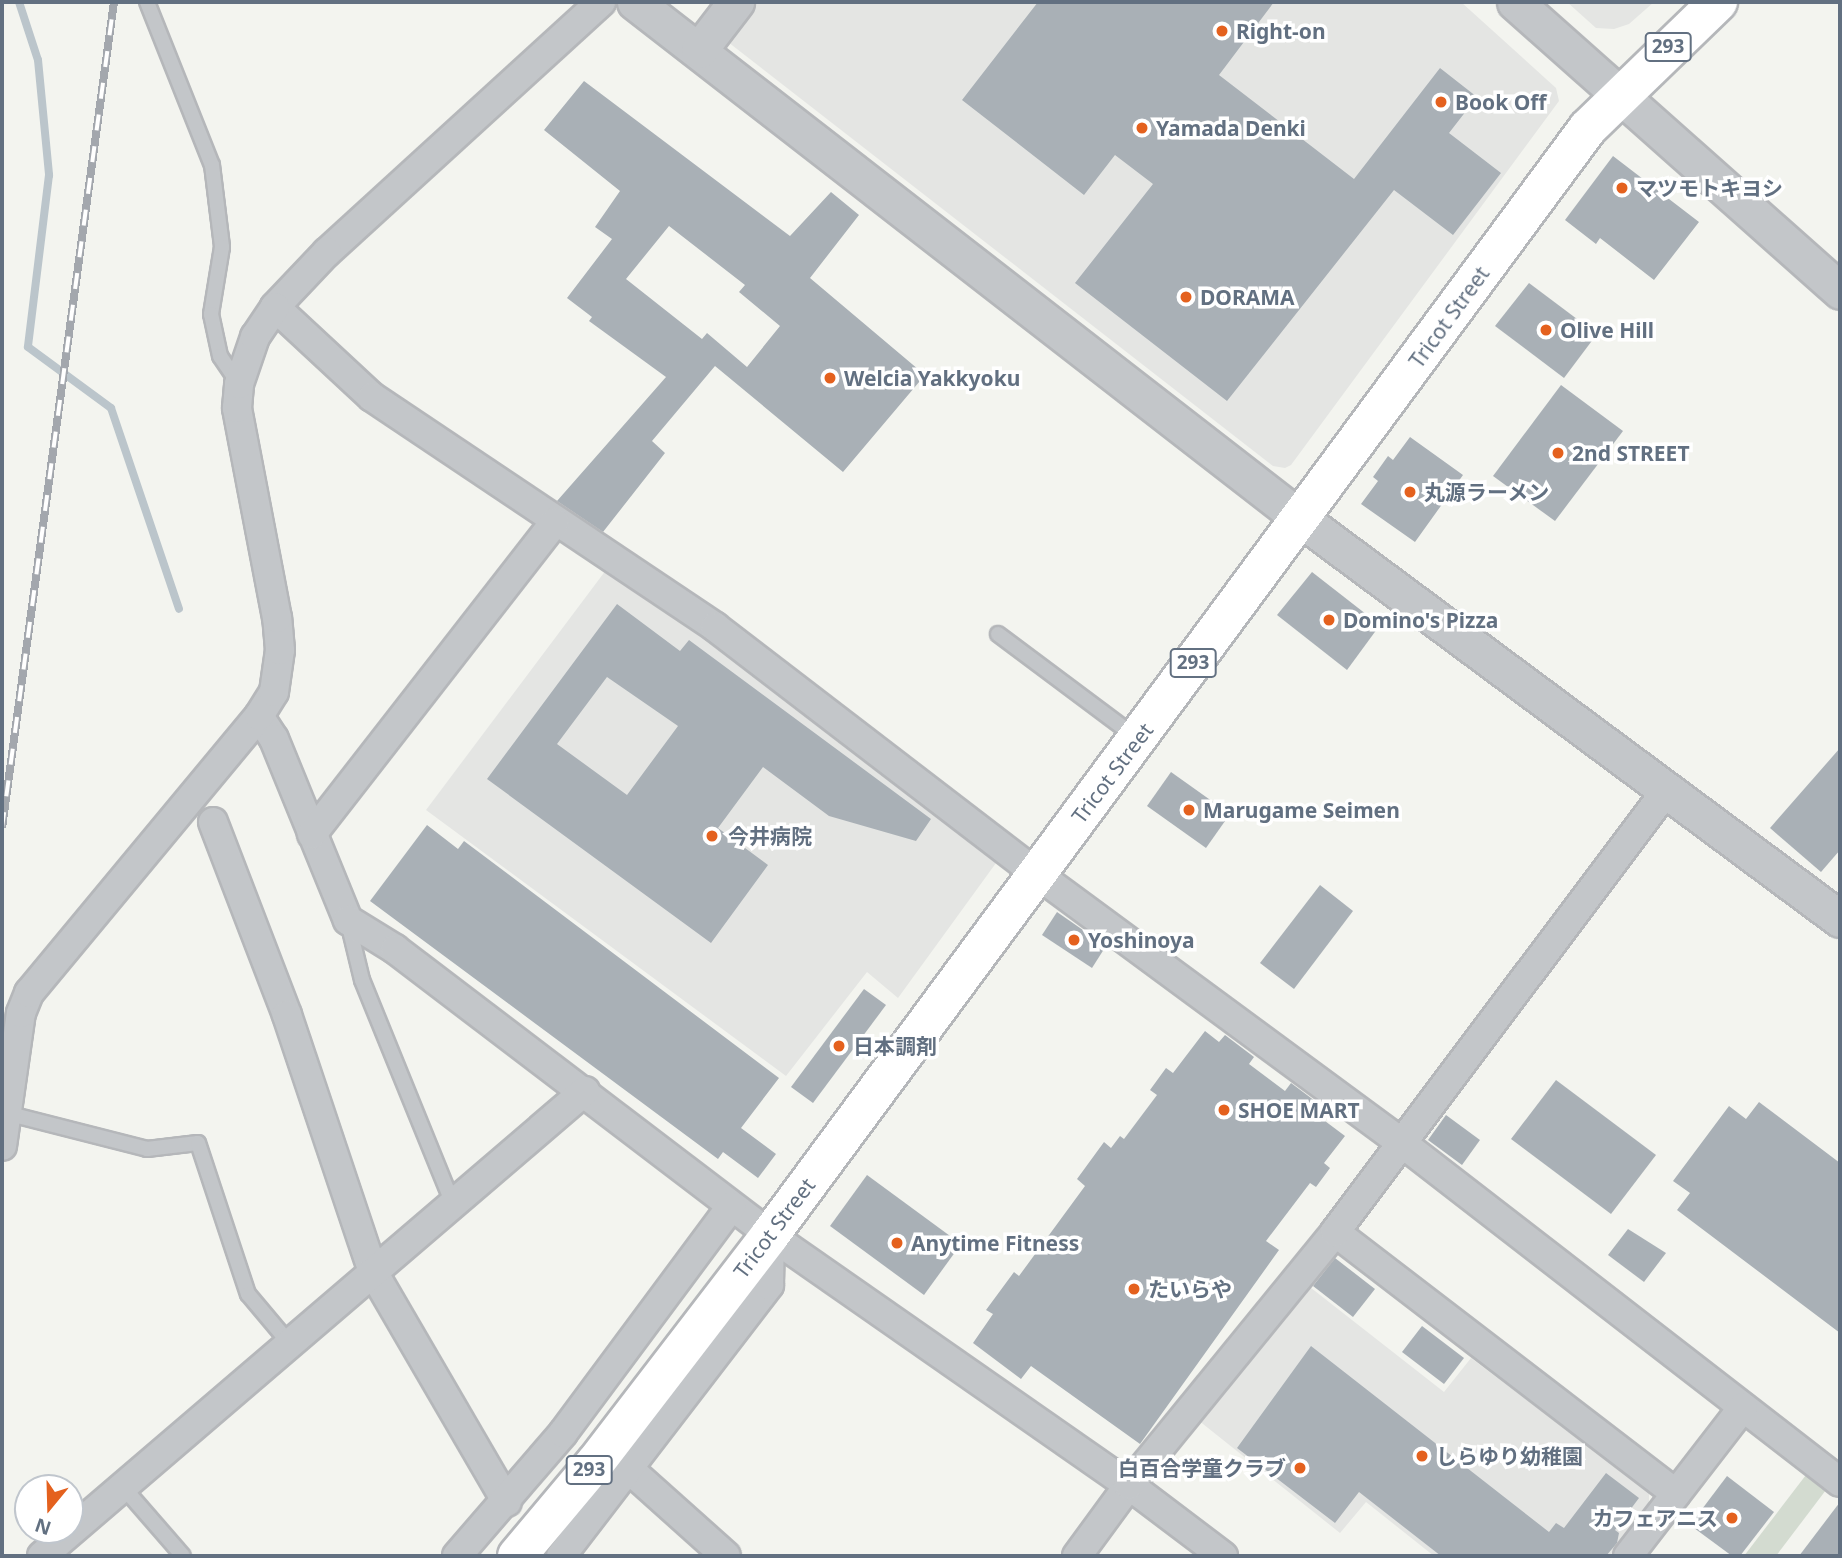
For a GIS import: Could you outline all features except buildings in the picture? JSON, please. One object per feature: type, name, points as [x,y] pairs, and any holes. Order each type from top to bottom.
[{"type":"highway","name":"Tricot Street","points":[[517,1556],[596,1462],[769,1235],[1588,128],[1620,94],[1718,2]]},
{"type":"street","points":[[2,1146],[21,1013],[29,993],[259,716],[274,692],[280,650],[242,443],[239,384],[254,337],[275,307],[327,252],[601,2]]},
{"type":"street","points":[[635,2],[1301,519],[1840,919]]},
{"type":"street","points":[[699,50],[736,2]]},
{"type":"street","points":[[1515,2],[1840,291]]},
{"type":"street","points":[[275,307],[372,397],[715,627],[1037,874],[1402,1143],[1840,1482]]},
{"type":"street","points":[[312,834],[555,522]]},
{"type":"street","points":[[259,716],[274,739],[348,920],[396,949],[585,1091],[769,1235],[1129,1485],[1223,1556]]},
{"type":"street","points":[[1077,1556],[1129,1485],[1335,1232],[1667,791]]},
{"type":"street","points":[[213,822],[287,1015],[373,1272],[507,1502]]},
{"type":"street","points":[[42,1556],[585,1091]]},
{"type":"street","points":[[457,1556],[507,1502],[731,1207]]},
{"type":"street","points":[[1335,1232],[1676,1494]]},
{"type":"street","points":[[561,1556],[631,1471],[769,1285],[769,1235]]},
{"type":"street","points":[[1628,1556],[1743,1407]]},
{"type":"street","points":[[631,1471],[726,1556]]},
{"type":"lane","points":[[147,2],[212,165],[222,247],[211,314],[220,356],[239,384]]},
{"type":"lane","points":[[998,634],[1138,738]]},
{"type":"lane","points":[[348,920],[362,980],[453,1204]]},
{"type":"lane","points":[[6,1113],[147,1149],[198,1143],[248,1294],[290,1344]]},
{"type":"lane","points":[[122,1487],[183,1556]]},
{"type":"shaded area","points":[[751,2],[1461,2],[1556,88],[1559,101],[1291,465],[1285,468],[1273,466],[728,42],[725,36]]},
{"type":"shaded area","points":[[1567,2],[1654,2],[1629,24],[1614,29],[1596,28]]},
{"type":"shaded area","name":"今井病院","points":[[606,570],[761,678],[996,863],[898,998],[867,972],[786,1076],[426,810]]},
{"type":"shaded area","name":"しらゆり幼稚園","points":[[1306,1284],[1444,1392],[1471,1358],[1649,1492],[1649,1506],[1610,1556],[1434,1556],[1366,1502],[1340,1533],[1198,1420]]},
{"type":"shaded area","points":[[1809,1471],[1829,1486],[1776,1556],[1744,1556]]},
{"type":"waterway","points":[[19,2],[38,60],[49,175],[28,347],[111,408],[179,609]]},
{"type":"railway","points":[[2,828],[114,2]]},
{"type":"place","name":"Right-on","points":[[1222,31]]},
{"type":"place","name":"Book Off","points":[[1441,102]]},
{"type":"place","name":"Yamada Denki","points":[[1142,128]]},
{"type":"place","name":"マツモトキヨシ","points":[[1622,188]]},
{"type":"place","name":"DORAMA","points":[[1186,297]]},
{"type":"place","name":"Olive Hill","points":[[1546,330]]},
{"type":"place","name":"Welcia Yakkyoku","points":[[830,378]]},
{"type":"place","name":"2nd STREET","points":[[1558,453]]},
{"type":"place","name":"丸源ラーメン","points":[[1410,492]]},
{"type":"place","name":"Domino's Pizza","points":[[1329,620]]},
{"type":"place","name":"Marugame Seimen","points":[[1189,810]]},
{"type":"place","name":"今井病院","points":[[712,836]]},
{"type":"place","name":"Yoshinoya","points":[[1074,940]]},
{"type":"place","name":"日本調剤","points":[[839,1046]]},
{"type":"place","name":"SHOE MART","points":[[1224,1110]]},
{"type":"place","name":"Anytime Fitness","points":[[897,1243]]},
{"type":"place","name":"たいらや","points":[[1134,1289]]},
{"type":"place","name":"しらゆり幼稚園","points":[[1422,1456]]},
{"type":"place","name":"白百合学童クラブ","points":[[1300,1468]]},
{"type":"place","name":"カフェアニス","points":[[1732,1518]]}]
